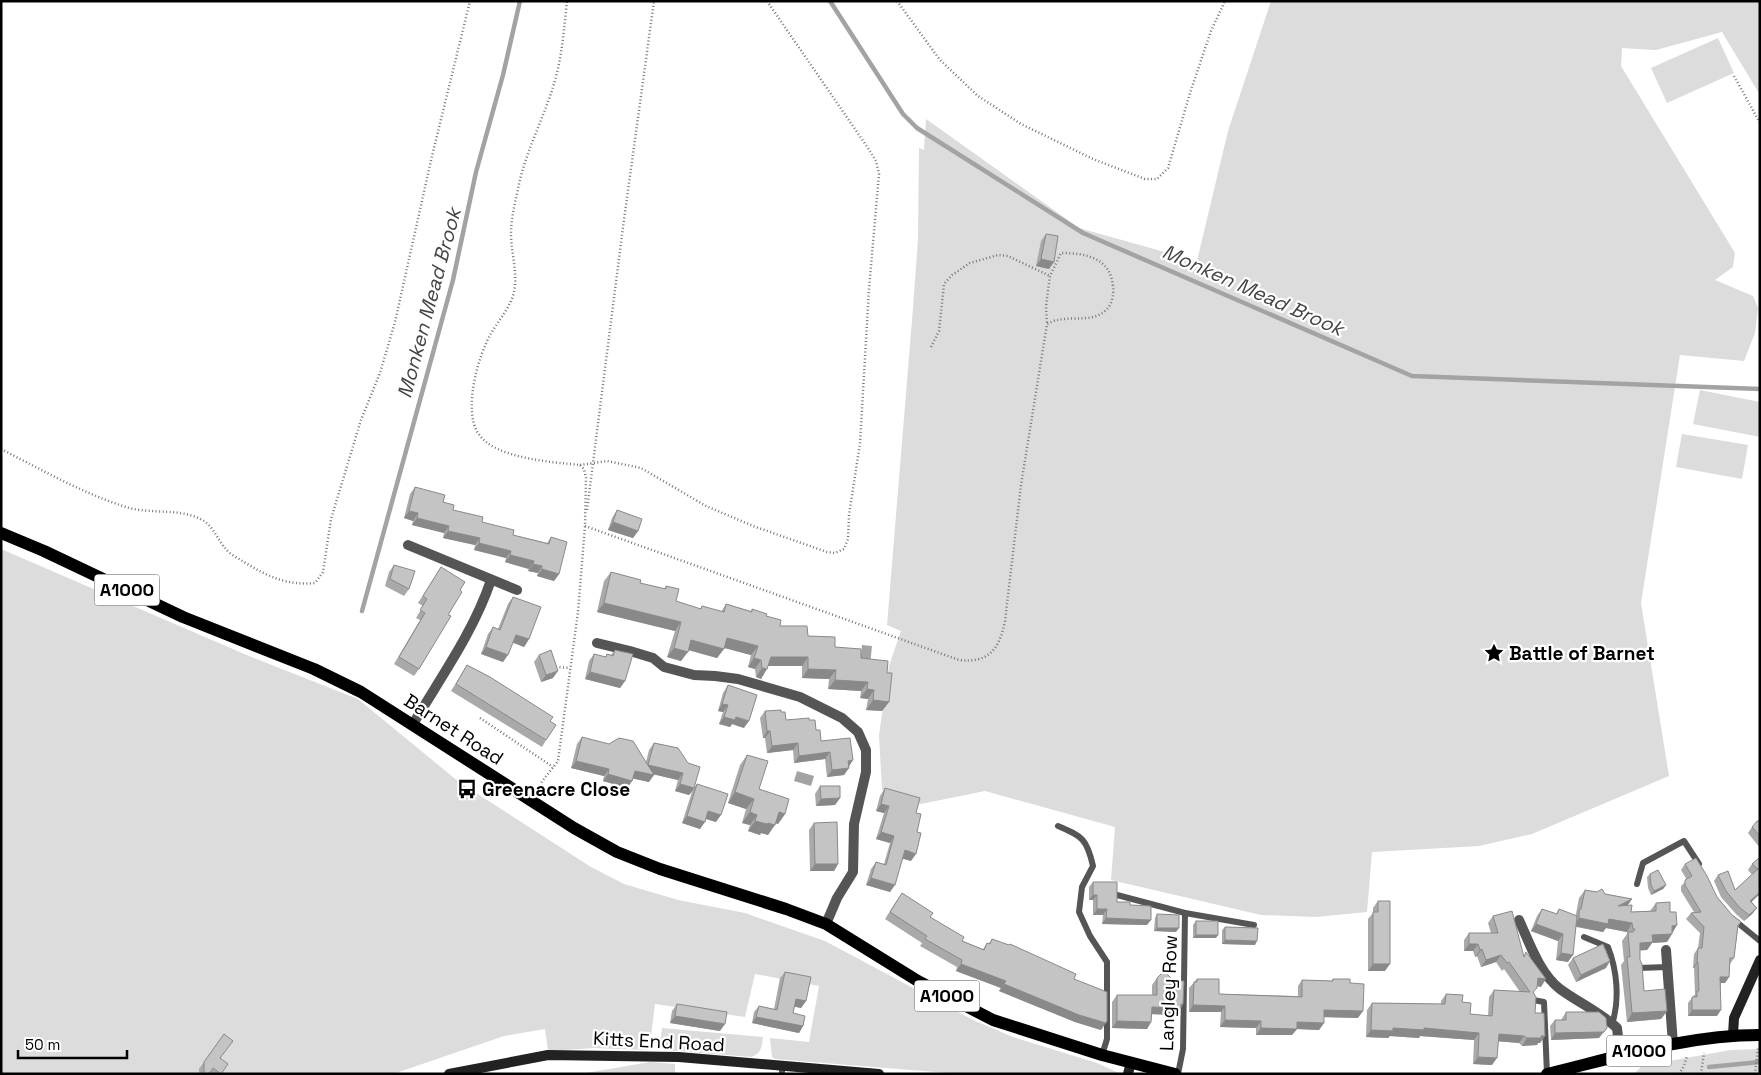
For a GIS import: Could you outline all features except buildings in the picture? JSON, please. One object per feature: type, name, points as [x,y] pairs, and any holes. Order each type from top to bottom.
[{"type":"main road","name":"Barnet Road","points":[[1,533],[44,551],[183,617],[314,669],[353,688],[413,724],[574,828],[617,852],[660,869],[786,909],[826,924]]},
{"type":"main road","name":"A1000","points":[[826,924],[918,981],[993,1020],[1102,1056],[1129,1068],[1176,1074]]},
{"type":"main road","name":"A1000","points":[[1547,1074],[1587,1069],[1620,1055],[1673,1044],[1733,1035],[1759,1041]]},
{"type":"street","points":[[408,545],[517,590]]},
{"type":"street","points":[[413,724],[468,632],[484,600],[491,580]]},
{"type":"street","points":[[597,643],[630,650],[653,658],[664,667],[694,675],[738,679],[800,697],[842,718],[858,732],[866,750],[866,772],[854,824],[853,872],[837,898],[826,924]]},
{"type":"street","points":[[1519,920],[1539,963],[1558,988],[1591,1008],[1617,1028],[1620,1055]]},
{"type":"street","points":[[1666,950],[1673,1044]]},
{"type":"street","points":[[1733,1035],[1734,1018],[1760,960]]},
{"type":"street","name":"Kitts End Road","points":[[449,1074],[548,1054],[655,1056],[782,1070],[879,1074]]},
{"type":"lane","points":[[1058,826],[1077,834],[1083,840],[1088,847],[1093,866],[1082,887],[1079,912],[1090,936],[1107,962],[1107,1039],[1102,1056]]},
{"type":"lane","points":[[1637,884],[1643,863],[1684,841],[1704,872]]},
{"type":"lane","name":"Langley Row","points":[[1117,895],[1185,913],[1254,925]]},
{"type":"lane","points":[[1727,912],[1760,941]]},
{"type":"lane","name":"Langley Row","points":[[1176,1074],[1183,1049],[1185,913]]},
{"type":"lane","points":[[1584,937],[1608,948],[1613,961],[1616,1011],[1612,1024]]},
{"type":"lane","points":[[1639,968],[1667,967]]},
{"type":"lane","points":[[1533,1000],[1544,1002],[1547,1074]]},
{"type":"path","points":[[1,449],[82,491],[126,507],[145,511],[177,512],[194,517],[205,522],[226,549],[260,572],[279,580],[300,584],[315,583],[323,572],[331,519],[361,420],[380,373],[395,322],[445,101],[470,1]]},
{"type":"path","points":[[567,1],[563,41],[554,83],[536,131],[520,183],[511,232],[516,280],[512,298],[506,313],[491,332],[484,349],[474,383],[471,404],[472,422],[479,435],[493,446],[511,454],[531,459],[580,465],[607,461],[641,468],[706,506],[753,526],[827,552],[835,553],[844,549],[848,539],[849,515],[860,443],[869,289],[879,174],[876,161],[868,148],[767,1]]},
{"type":"path","points":[[529,799],[558,761],[578,612],[585,526],[654,1]]},
{"type":"path","points":[[896,1],[940,60],[978,96],[1020,124],[1054,141],[1093,159],[1145,179],[1157,178],[1168,168],[1211,31],[1225,1]]},
{"type":"path","points":[[1734,76],[1760,123]]},
{"type":"path","points":[[585,526],[958,660],[972,661],[987,656],[995,649],[1001,638],[1005,621],[1021,485],[1047,324],[1046,306],[1050,276],[1061,253],[1080,253],[1101,261],[1112,278],[1114,294],[1108,309],[1094,318],[1058,320],[1047,324]]},
{"type":"path","points":[[931,347],[939,332],[944,284],[952,275],[970,263],[998,255],[1008,256],[1050,276]]},
{"type":"path","points":[[580,465],[584,469],[586,478],[585,526]]},
{"type":"path","points":[[552,667],[570,668]]},
{"type":"path","points":[[480,718],[553,767]]},
{"type":"path","points":[[1755,1074],[1759,1041]]},
{"type":"path","points":[[1679,1074],[1688,1053],[1687,1042]]},
{"type":"path","points":[[1701,1074],[1705,1050]]},
{"type":"shaded area","points":[[1271,1],[1760,1],[1760,95],[1722,32],[1656,50],[1622,48],[1621,66],[1735,253],[1733,267],[1715,280],[1753,296],[1758,308],[1755,333],[1744,361],[1680,355],[1641,603],[1669,776],[1532,834],[1479,846],[1372,852],[1367,912],[1316,917],[1261,915],[1111,880],[1115,827],[985,791],[921,804],[882,790],[879,735],[889,666],[901,631],[887,625],[918,239],[919,148],[924,150],[926,119],[1079,228],[1197,261],[1228,131]]},
{"type":"shaded area","points":[[1718,38],[1734,73],[1667,103],[1651,68]]},
{"type":"shaded area","points":[[1700,390],[1760,402],[1760,437],[1693,424]]},
{"type":"shaded area","points":[[1682,434],[1748,445],[1742,479],[1676,467]]},
{"type":"shaded area","points":[[1,549],[249,656],[358,699],[459,782],[591,867],[624,884],[678,900],[745,913],[825,941],[973,1020],[1013,1037],[1097,1063],[1121,1074],[960,1074],[775,1059],[772,1057],[770,1038],[809,1042],[819,986],[755,974],[745,1017],[655,1004],[650,1044],[645,1050],[595,1048],[548,1051],[545,1029],[504,1036],[393,1074],[1,1074]]},
{"type":"shaded area","points":[[862,645],[872,646],[870,665],[860,664]]},
{"type":"shaded area","points":[[797,771],[814,776],[811,786],[794,781]]},
{"type":"shaded area","points":[[662,1028],[763,1037],[760,1050],[751,1057],[665,1050],[660,1043]]},
{"type":"shaded area","points":[[1760,1049],[1760,1074],[1634,1074],[1642,1066],[1730,1050]]},
{"type":"shaded area","points":[[650,1062],[675,1064],[675,1074],[580,1074]]},
{"type":"waterway","name":"Monken Mead Brook","points":[[362,611],[453,280],[476,172],[503,75],[520,1]]},
{"type":"waterway","name":"Monken Mead Brook","points":[[830,1],[903,114],[917,128],[1083,233],[1412,376],[1760,389]]},
{"type":"waterway","points":[[1709,1067],[1760,1062]]},
{"type":"place","name":"Battle of Barnet","points":[[1494,653]]},
{"type":"place","name":"Greenacre Close","points":[[467,789]]}]
